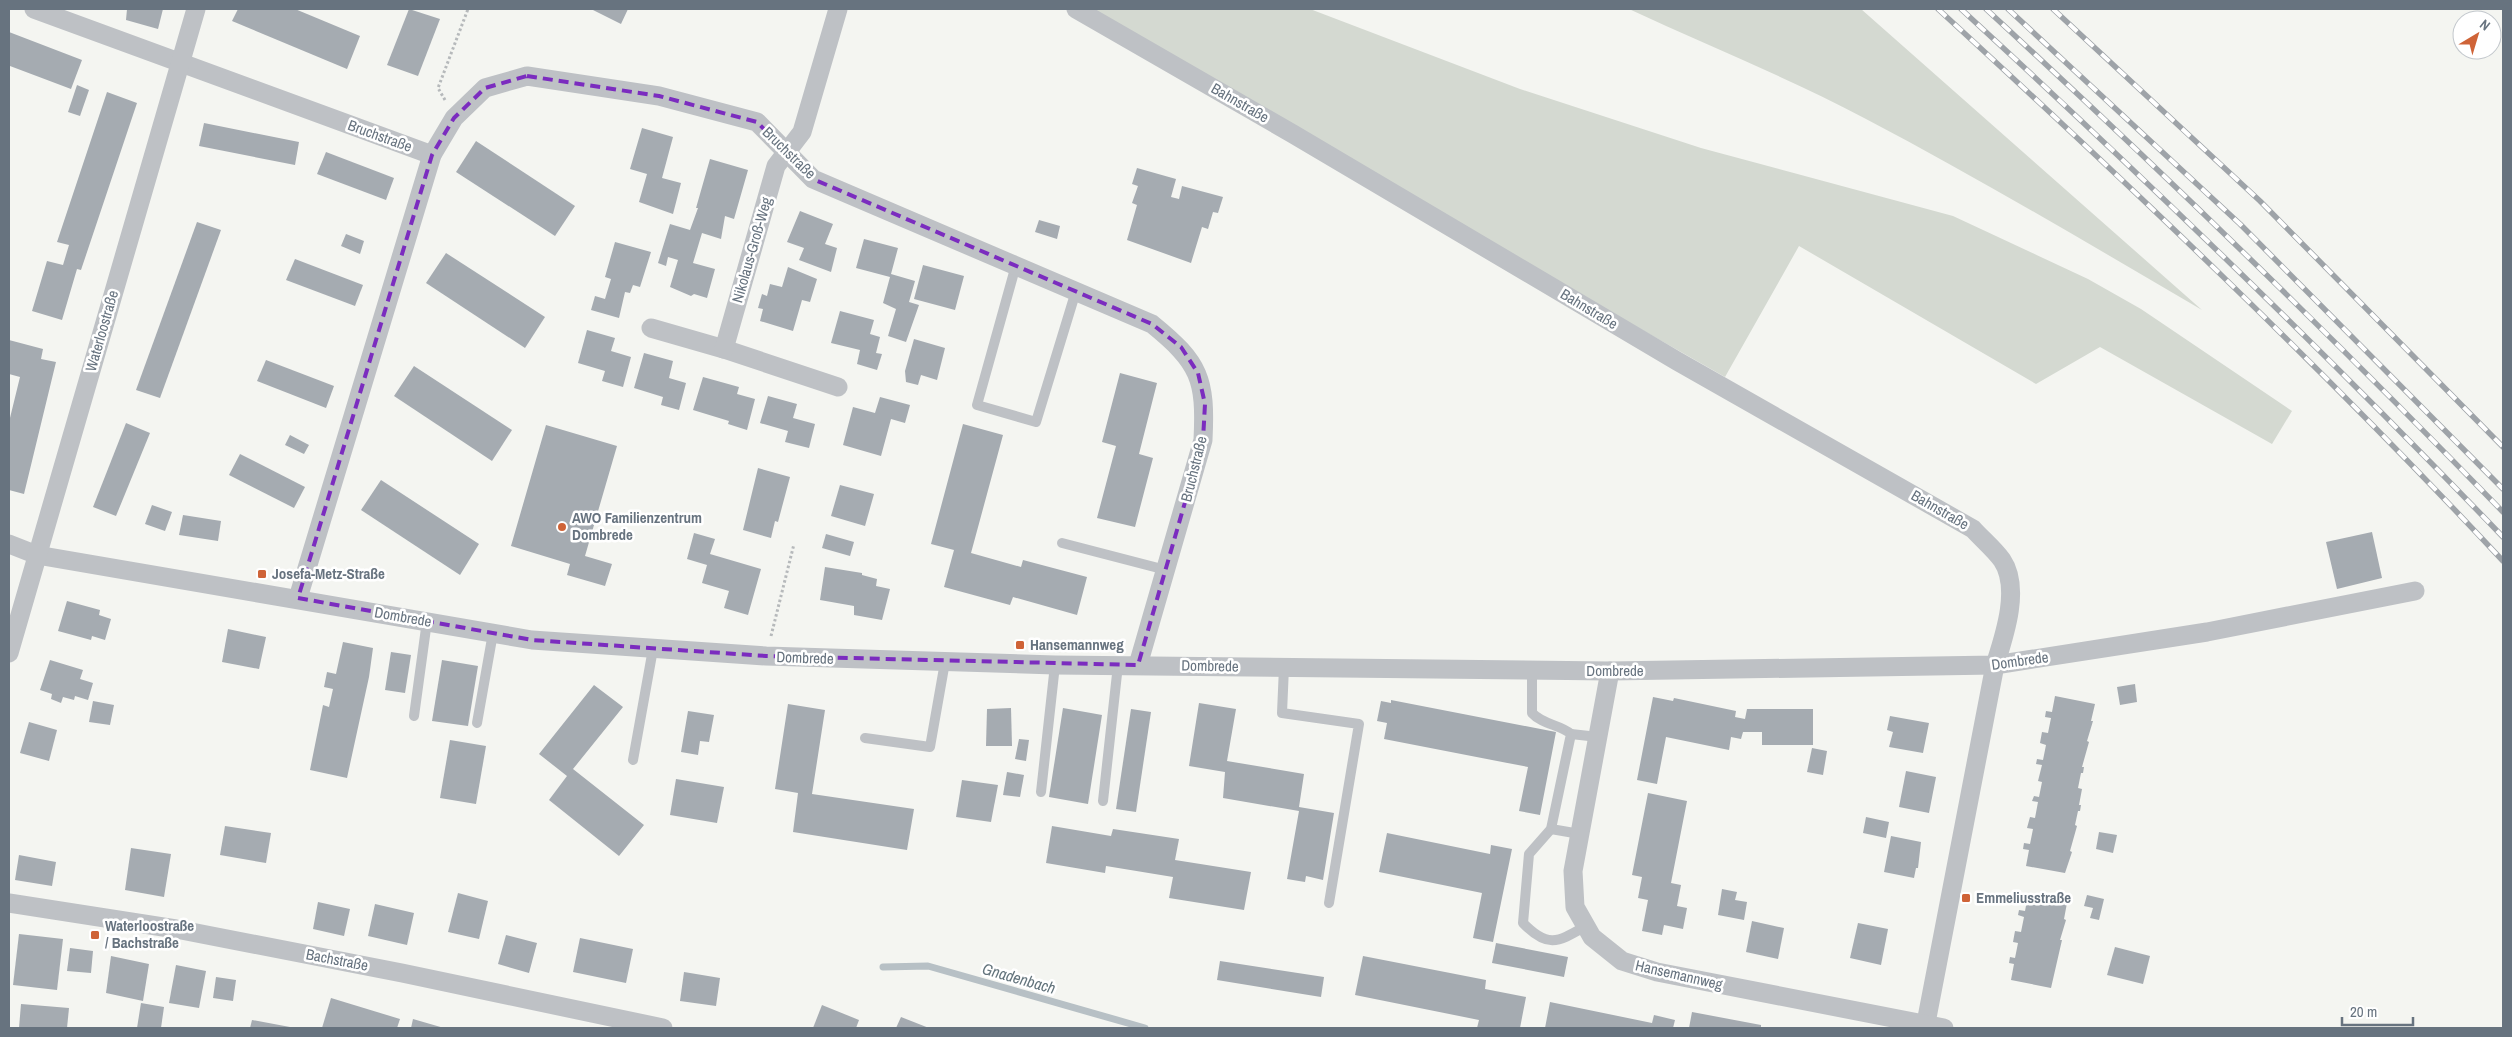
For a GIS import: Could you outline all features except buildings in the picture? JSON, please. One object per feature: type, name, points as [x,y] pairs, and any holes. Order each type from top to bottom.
[{"type":"street","name":"Bruchstraße","points":[[34,9],[432,155],[454,118],[485,88],[527,76],[659,96],[757,122],[813,179],[1152,324],[1180,347],[1198,373],[1205,404],[1203,440],[1138,666]]},
{"type":"street","name":"Waterloostraße","points":[[9,653],[179,62],[196,9]]},
{"type":"street","name":"Nikolaus-Groß-Weg","points":[[724,349],[776,166],[802,132],[838,9]]},
{"type":"street","name":"Bahnstraße","points":[[1076,9],[1293,134],[1677,361],[1973,529],[2003,562],[2011,590],[2006,632],[1995,665]]},
{"type":"street","points":[[298,598],[432,155]]},
{"type":"street","points":[[651,328],[724,349],[838,387]]},
{"type":"street","name":"Dombrede","points":[[9,544],[37,555],[298,598],[532,640],[766,656],[1055,665],[1610,671],[1995,665],[2207,632],[2415,591]]},
{"type":"street","points":[[1944,1028],[1925,1027],[1995,665]]},
{"type":"street","name":"Hansemannweg","points":[[1610,671],[1573,871],[1575,907],[1592,937],[1622,960],[1657,972],[1925,1027]]},
{"type":"street","name":"Bachstraße","points":[[9,903],[176,929],[402,973],[663,1028]]},
{"type":"lane","points":[[1016,265],[977,405],[1036,422],[1076,291]]},
{"type":"lane","points":[[1062,543],[1166,570]]},
{"type":"lane","points":[[414,716],[427,621]]},
{"type":"lane","points":[[477,723],[493,633]]},
{"type":"lane","points":[[633,760],[654,649]]},
{"type":"lane","points":[[865,738],[930,747],[945,662]]},
{"type":"lane","points":[[1041,792],[1055,665]]},
{"type":"lane","points":[[1103,801],[1118,665]]},
{"type":"lane","points":[[1284,667],[1282,713],[1359,724],[1329,903]]},
{"type":"lane","points":[[1532,670],[1532,714],[1539,721],[1558,726],[1572,734],[1598,737]]},
{"type":"lane","points":[[1572,734],[1551,829],[1529,854],[1524,923],[1536,937],[1551,941],[1568,936],[1586,926]]},
{"type":"lane","points":[[1551,829],[1580,834]]},
{"type":"path","points":[[454,118],[438,88],[468,9]]},
{"type":"path","points":[[766,656],[794,544]]},
{"type":"highlighted area","points":[[527,76],[659,96],[757,122],[813,179],[1152,324],[1181,347],[1198,373],[1205,404],[1203,440],[1138,665],[766,656],[532,640],[298,598],[432,155],[454,118],[485,88]]},
{"type":"shaded area","points":[[1077,9],[1310,9],[1520,89],[1701,148],[1953,216],[2088,279],[2141,309],[2292,411],[2272,444],[2100,347],[2036,384],[1799,246],[1725,377]]},
{"type":"shaded area","points":[[1629,9],[1861,9],[2202,310],[1993,189],[1866,119],[1778,76]]},
{"type":"waterway","name":"Gnadenbach","points":[[883,967],[928,966],[1145,1028]]},
{"type":"railway","points":[[1938,9],[2226,279],[2366,418],[2503,561]]},
{"type":"railway","points":[[1961,9],[2100,138],[2304,335],[2503,537]]},
{"type":"railway","points":[[1986,9],[2248,257],[2503,512]]},
{"type":"railway","points":[[2008,9],[2240,224],[2503,489]]},
{"type":"railway","points":[[2053,9],[2260,201],[2503,447]]},
{"type":"place","name":"AWO Familienzentrum Dombrede","points":[[562,527]]},
{"type":"place","name":"Josefa-Metz-Straße","points":[[262,574]]},
{"type":"place","name":"Hansemannweg","points":[[1020,645]]},
{"type":"place","name":"Emmeliusstraße","points":[[1966,898]]},
{"type":"place","name":"Waterloostraße / Bachstraße","points":[[95,935]]}]
